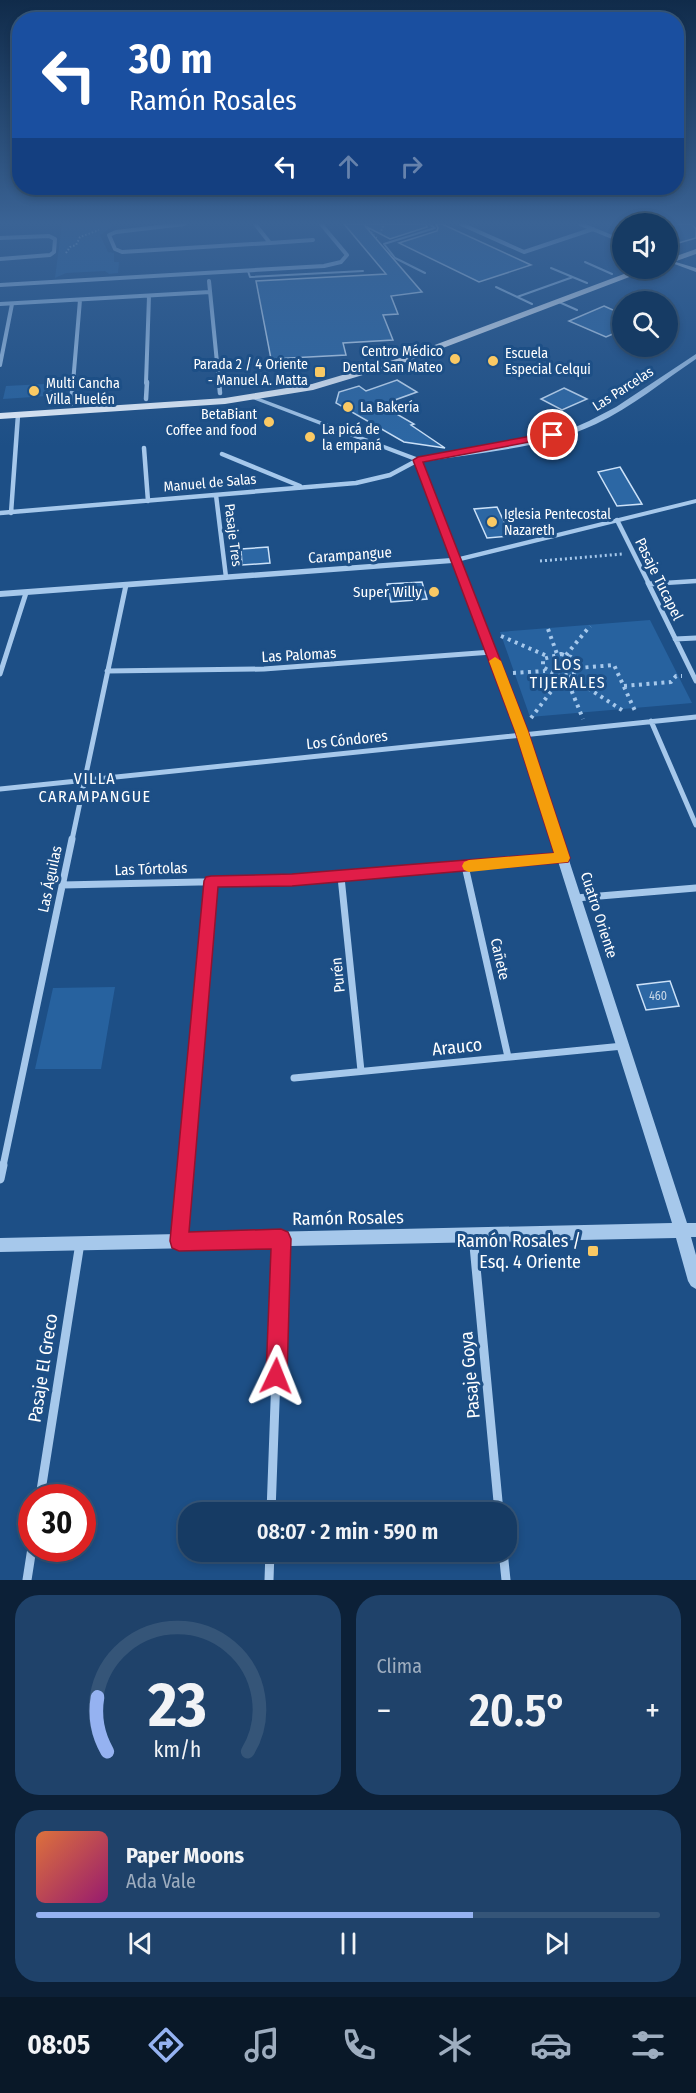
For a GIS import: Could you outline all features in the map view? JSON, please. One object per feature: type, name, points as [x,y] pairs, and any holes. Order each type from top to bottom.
[{"type":"main road","points":[[0,409],[220,393],[285,385],[358,367],[549,298]]},
{"type":"main road","points":[[0,416],[252,398],[313,387],[377,369],[571,298]]},
{"type":"main road","points":[[231,392],[252,398]]},
{"type":"street","points":[[0,304],[119,298]]},
{"type":"street","points":[[146,399],[149,298]]},
{"type":"street","points":[[211,298],[220,393]]},
{"type":"street","points":[[71,404],[80,300]]},
{"type":"street","points":[[0,365],[12,303]]},
{"type":"street","name":"Las Parcelas","points":[[418,460],[533,439],[579,428],[602,418],[696,356]]},
{"type":"street","points":[[252,398],[418,460]]},
{"type":"street","points":[[11,513],[18,415]]},
{"type":"street","points":[[144,448],[148,501]]},
{"type":"street","points":[[222,454],[303,487]]},
{"type":"street","name":"Manuel de Salas","points":[[0,513],[378,479],[400,471],[418,460]]},
{"type":"street","name":"Cuatro Oriente","points":[[418,460],[522,732],[623,1046],[689,1230],[696,1281]]},
{"type":"street","name":"Pasaje Tres","points":[[216,495],[226,577]]},
{"type":"street","name":"Carampangue","points":[[0,594],[456,560],[696,501]]},
{"type":"street","name":"Pasaje Tucapel","points":[[617,520],[694,678]]},
{"type":"street","points":[[648,585],[696,581]]},
{"type":"street","name":"Las Águilas","points":[[0,1179],[126,585]]},
{"type":"street","points":[[0,674],[26,592]]},
{"type":"street","points":[[675,639],[696,638]]},
{"type":"street","name":"Las Palomas","points":[[107,671],[264,669],[492,652]]},
{"type":"street","name":"Los Cóndores","points":[[0,789],[522,732],[696,717]]},
{"type":"street","points":[[651,721],[696,825]]},
{"type":"street","name":"Las Tórtolas","points":[[62,885],[341,877],[563,858]]},
{"type":"street","name":"Cañete","points":[[465,866],[508,1057]]},
{"type":"street","name":"Purén","points":[[341,877],[361,1071]]},
{"type":"street","points":[[179,1241],[211,881]]},
{"type":"street","points":[[576,898],[696,888]]},
{"type":"street","name":"Arauco","points":[[294,1078],[623,1046]]},
{"type":"street","name":"Ramón Rosales","points":[[0,1245],[689,1230]]},
{"type":"street","name":"Pasaje Goya","points":[[473,1235],[499,1502]]},
{"type":"street","points":[[271,1502],[281,1239]]},
{"type":"street","name":"Pasaje El Greco","points":[[42,1484],[80,1243]]},
{"type":"street","points":[[27,1580],[30,1562]]},
{"type":"street","points":[[269,1580],[270,1562]]},
{"type":"street","points":[[504,1562],[506,1580]]},
{"type":"lane","points":[[519,298],[532,304]]},
{"type":"lane","points":[[560,302],[577,310]]},
{"type":"path","points":[[540,561],[633,553]]},
{"type":"path","points":[[482,627],[547,656],[566,655],[575,660],[578,668]]},
{"type":"path","points":[[566,655],[590,627]]},
{"type":"path","points":[[548,629],[557,654]]},
{"type":"path","points":[[545,671],[542,663],[547,656]]},
{"type":"path","points":[[522,732],[566,677],[578,668],[614,665],[640,722]]},
{"type":"path","points":[[500,674],[545,671],[566,677],[640,722]]},
{"type":"path","points":[[624,686],[671,682],[676,676],[694,678]]},
{"type":"path","points":[[566,677],[586,728]]},
{"type":"shaded area","name":"Multi Cancha Villa Huelén","points":[[64,383],[62,395],[3,399],[6,386]]},
{"type":"shaded area","points":[[650,620],[692,703],[530,717],[500,632]]},
{"type":"shaded area","points":[[115,987],[101,1069],[35,1069],[53,988]]},
{"type":"building","points":[[259,298],[392,298],[398,314],[383,315],[393,340],[343,343],[346,355],[271,359]]},
{"type":"building","points":[[604,306],[612,310],[612,334],[606,337],[569,321]]},
{"type":"building","points":[[397,380],[417,392],[381,405],[414,424],[411,425],[445,448],[404,442],[336,403],[339,392],[359,386],[366,391]]},
{"type":"building","points":[[564,388],[587,399],[562,410],[541,399]]},
{"type":"building","points":[[620,467],[642,504],[617,506],[598,472]]},
{"type":"building","name":"Iglesia Pentecostal Nazareth","points":[[497,507],[511,536],[487,538],[474,509]]},
{"type":"building","points":[[268,547],[270,563],[242,565],[241,549]]},
{"type":"building","points":[[422,582],[427,599],[391,602],[387,584]]},
{"type":"building","points":[[670,981],[679,1006],[646,1010],[637,985]]},
{"type":"slow traffic","points":[[469,866],[563,858],[522,731],[495,661]]},
{"type":"place","name":"Centro Médico Dental San Mateo","points":[[455,359]]},
{"type":"place","name":"Escuela Especial Celqui","points":[[493,361]]},
{"type":"place","name":"Parada 2 / 4 Oriente - Manuel A. Matta","points":[[320,372]]},
{"type":"place","name":"Multi Cancha Villa Huelén","points":[[34,391]]},
{"type":"place","name":"La Bakería","points":[[348,407]]},
{"type":"place","name":"BetaBiant Coffee and food","points":[[269,422]]},
{"type":"place","name":"La picá de la empaná","points":[[310,437]]},
{"type":"place","name":"Iglesia Pentecostal Nazareth","points":[[492,522]]},
{"type":"place","name":"Super Willy","points":[[434,592]]},
{"type":"place","name":"Ramón Rosales / Esq. 4 Oriente","points":[[593,1251]]},
{"type":"district","name":"LOS TIJERALES","points":[[568,673]]},
{"type":"district","name":"VILLA CARAMPANGUE","points":[[95,787]]},
{"type":"route","points":[[276,1376],[281,1239],[179,1241],[211,881],[341,877],[563,858],[522,731],[418,460],[553,435]]}]
